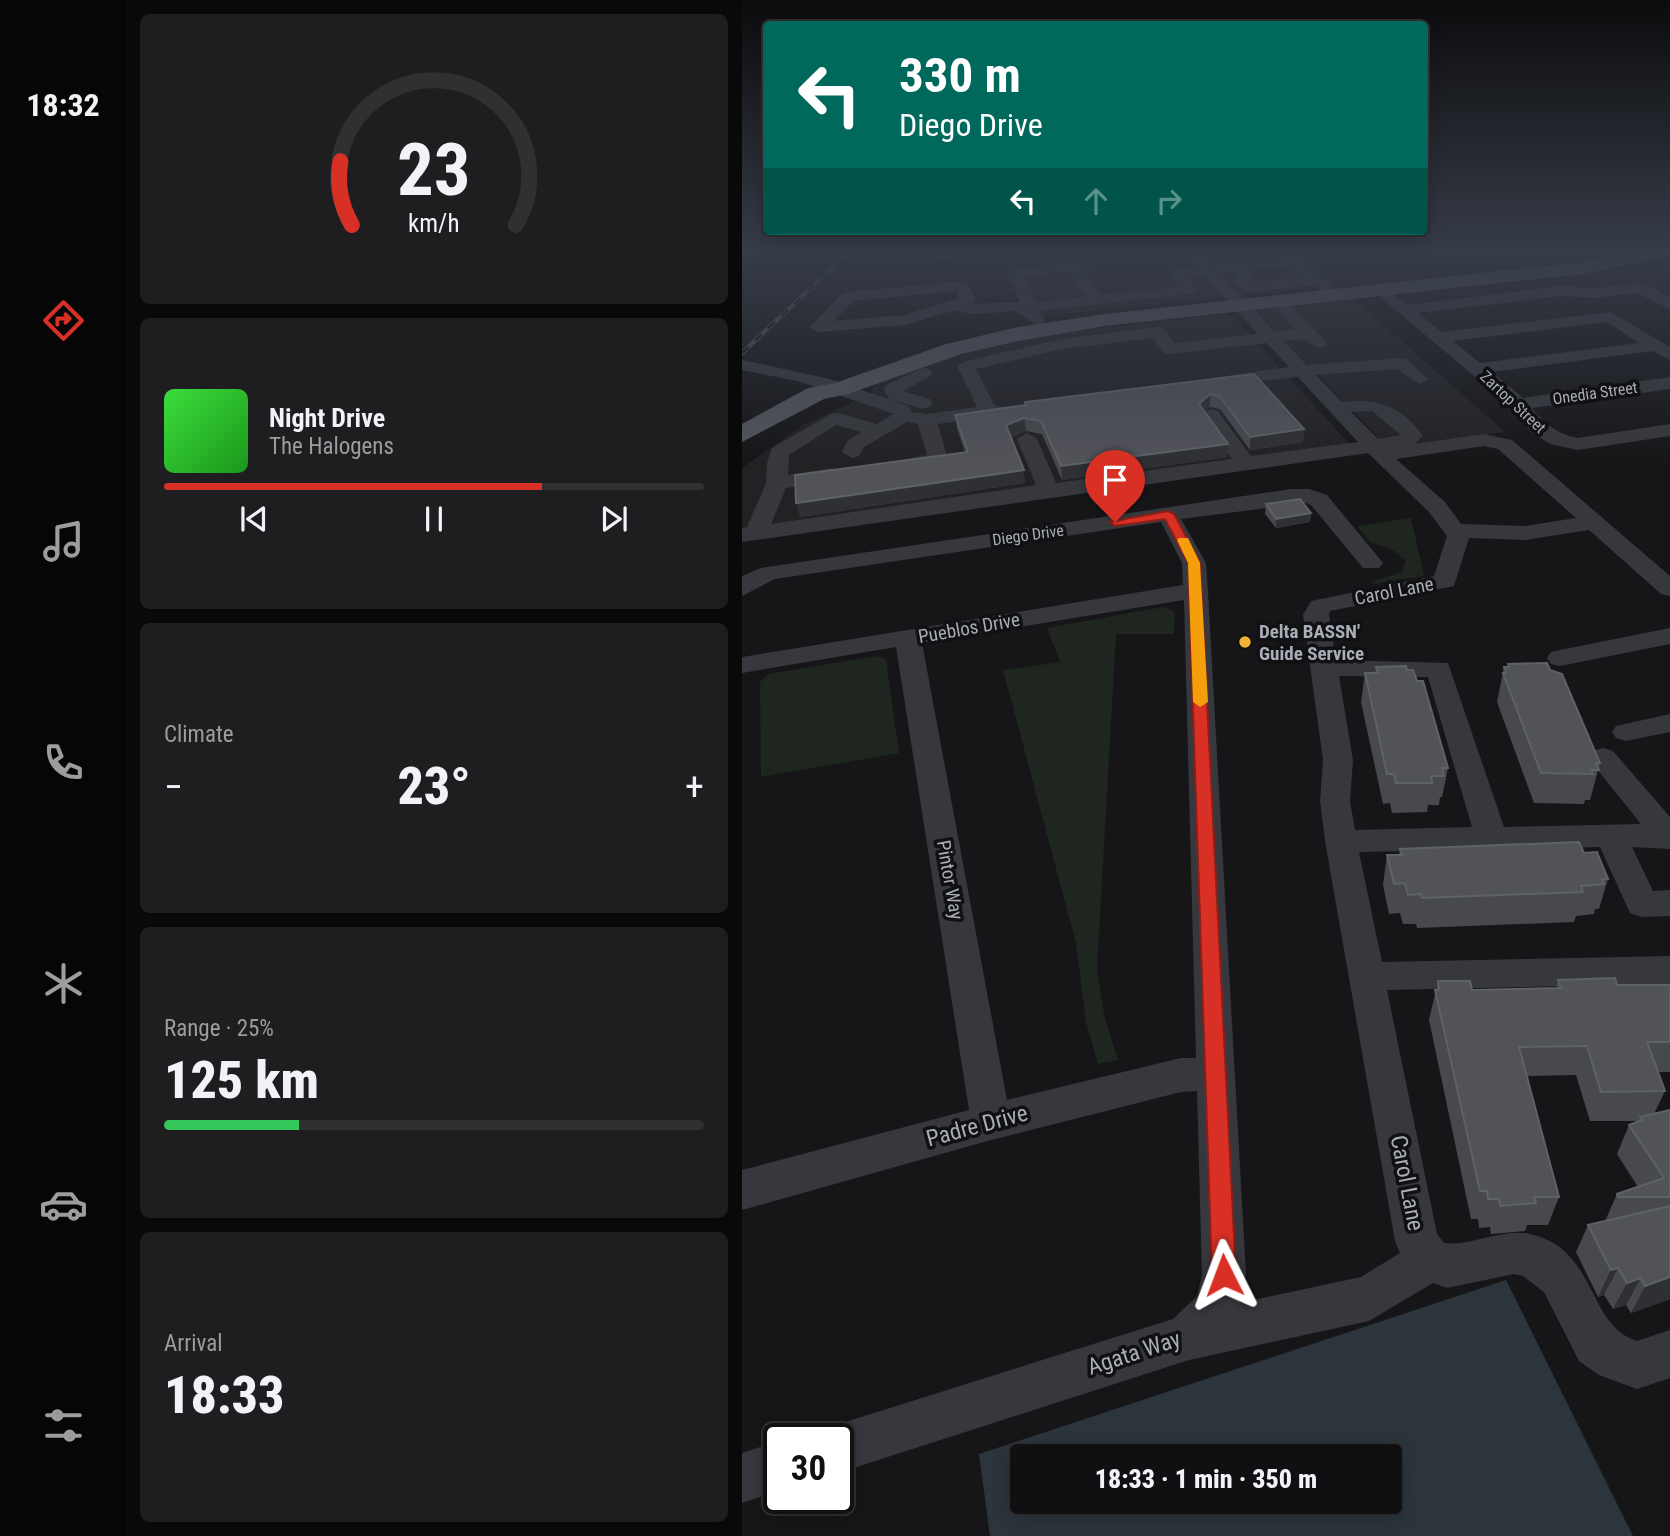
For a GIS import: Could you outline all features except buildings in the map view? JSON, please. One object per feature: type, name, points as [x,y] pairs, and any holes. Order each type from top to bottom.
[{"type":"main road","points":[[742,436],[902,354],[1009,321]]},
{"type":"main road","points":[[742,436],[813,412],[832,392],[914,360],[1018,334],[1100,321]]},
{"type":"street","points":[[824,321],[818,327],[897,321]]},
{"type":"street","points":[[1255,321],[1376,450],[1437,507],[1454,531],[1525,533],[1595,522]]},
{"type":"street","points":[[1296,321],[1355,380]]},
{"type":"street","name":"Zartop Street","points":[[1417,321],[1520,404],[1538,428],[1567,443],[1670,430]]},
{"type":"street","points":[[1438,338],[1580,321]]},
{"type":"street","points":[[1616,321],[1663,351]]},
{"type":"street","points":[[985,404],[966,366],[1028,351],[1094,339],[1157,332],[1170,349],[1308,333]]},
{"type":"street","points":[[1476,369],[1663,351]]},
{"type":"street","points":[[1196,385],[1341,366],[1401,363],[1419,379],[1396,382]]},
{"type":"street","points":[[742,365],[778,370],[890,417],[926,419],[985,404]]},
{"type":"street","points":[[923,373],[899,383],[893,389],[896,395],[931,405],[985,404],[1011,409]]},
{"type":"street","points":[[742,374],[832,392]]},
{"type":"street","name":"Onedia Street","points":[[1520,404],[1670,383]]},
{"type":"street","points":[[1337,408],[1377,405],[1385,409],[1413,436],[1376,450]]},
{"type":"street","points":[[1212,415],[1245,462]]},
{"type":"street","points":[[777,473],[857,471],[852,452],[855,444],[904,416]]},
{"type":"street","points":[[749,534],[777,473],[779,452],[831,420],[839,419],[879,431]]},
{"type":"street","points":[[884,467],[938,460],[926,419]]},
{"type":"street","points":[[1027,439],[1049,490]]},
{"type":"street","points":[[749,534],[1245,462],[1496,440],[1505,444],[1670,589]]},
{"type":"street","name":"Diego Drive","points":[[745,585],[769,573],[1291,496],[1309,496],[1327,507],[1371,563]]},
{"type":"street","name":"Agata Way","points":[[854,1443],[1185,1338],[1206,1324],[1217,1309],[1224,1275],[1196,592],[1194,563],[1168,514]]},
{"type":"street","name":"Carol Lane","points":[[1429,1260],[1418,1241],[1341,841],[1335,801],[1338,760],[1316,615],[1320,606],[1445,581],[1458,536],[1454,531]]},
{"type":"street","name":"Pueblos Drive","points":[[742,665],[1175,593],[1196,592]]},
{"type":"street","points":[[1560,658],[1670,636]]},
{"type":"street","name":"Pintor Way","points":[[908,638],[992,1122]]},
{"type":"street","points":[[1324,668],[1439,669],[1491,837]]},
{"type":"street","points":[[1626,732],[1670,723]]},
{"type":"street","points":[[1603,758],[1669,836]]},
{"type":"street","points":[[1611,836],[1642,904],[1670,903]]},
{"type":"street","points":[[1341,841],[1669,836]]},
{"type":"street","points":[[1368,976],[1670,970]]},
{"type":"street","name":"Padre Drive","points":[[742,1190],[992,1122],[1181,1075],[1214,1073]]},
{"type":"street","points":[[1185,1338],[1369,1298],[1429,1260],[1447,1266],[1514,1253],[1532,1256],[1560,1276],[1596,1344],[1616,1358],[1637,1365],[1670,1354]]},
{"type":"street","points":[[742,1478],[763,1471]]},
{"type":"shaded area","points":[[1165,321],[1236,321],[1358,453],[742,542],[742,468],[803,425],[872,393],[873,384],[954,356],[1066,332]]},
{"type":"shaded area","points":[[1265,321],[1378,321],[1505,432],[1388,448]]},
{"type":"shaded area","points":[[1411,518],[1424,576],[1372,584],[1402,572],[1406,561],[1390,548],[1371,543],[1357,526]]},
{"type":"shaded area","points":[[1163,607],[1175,612],[1174,634],[1116,634],[1097,969],[1104,1015],[1118,1060],[1098,1064],[1086,1022],[1076,943],[1003,670],[1060,662],[1047,628]]},
{"type":"shaded area","points":[[875,656],[886,659],[899,753],[761,777],[760,682],[769,674]]},
{"type":"shaded area","points":[[1506,1280],[1633,1536],[990,1536],[979,1454]]},
{"type":"railway","points":[[742,353],[776,321]]},
{"type":"slow traffic","points":[[1183,540],[1194,563],[1200,702]]},
{"type":"place","name":"Delta BASSN' Guide Service","points":[[1245,642]]},
{"type":"route","points":[[1115,522],[1168,514],[1194,563],[1224,1275]]}]
